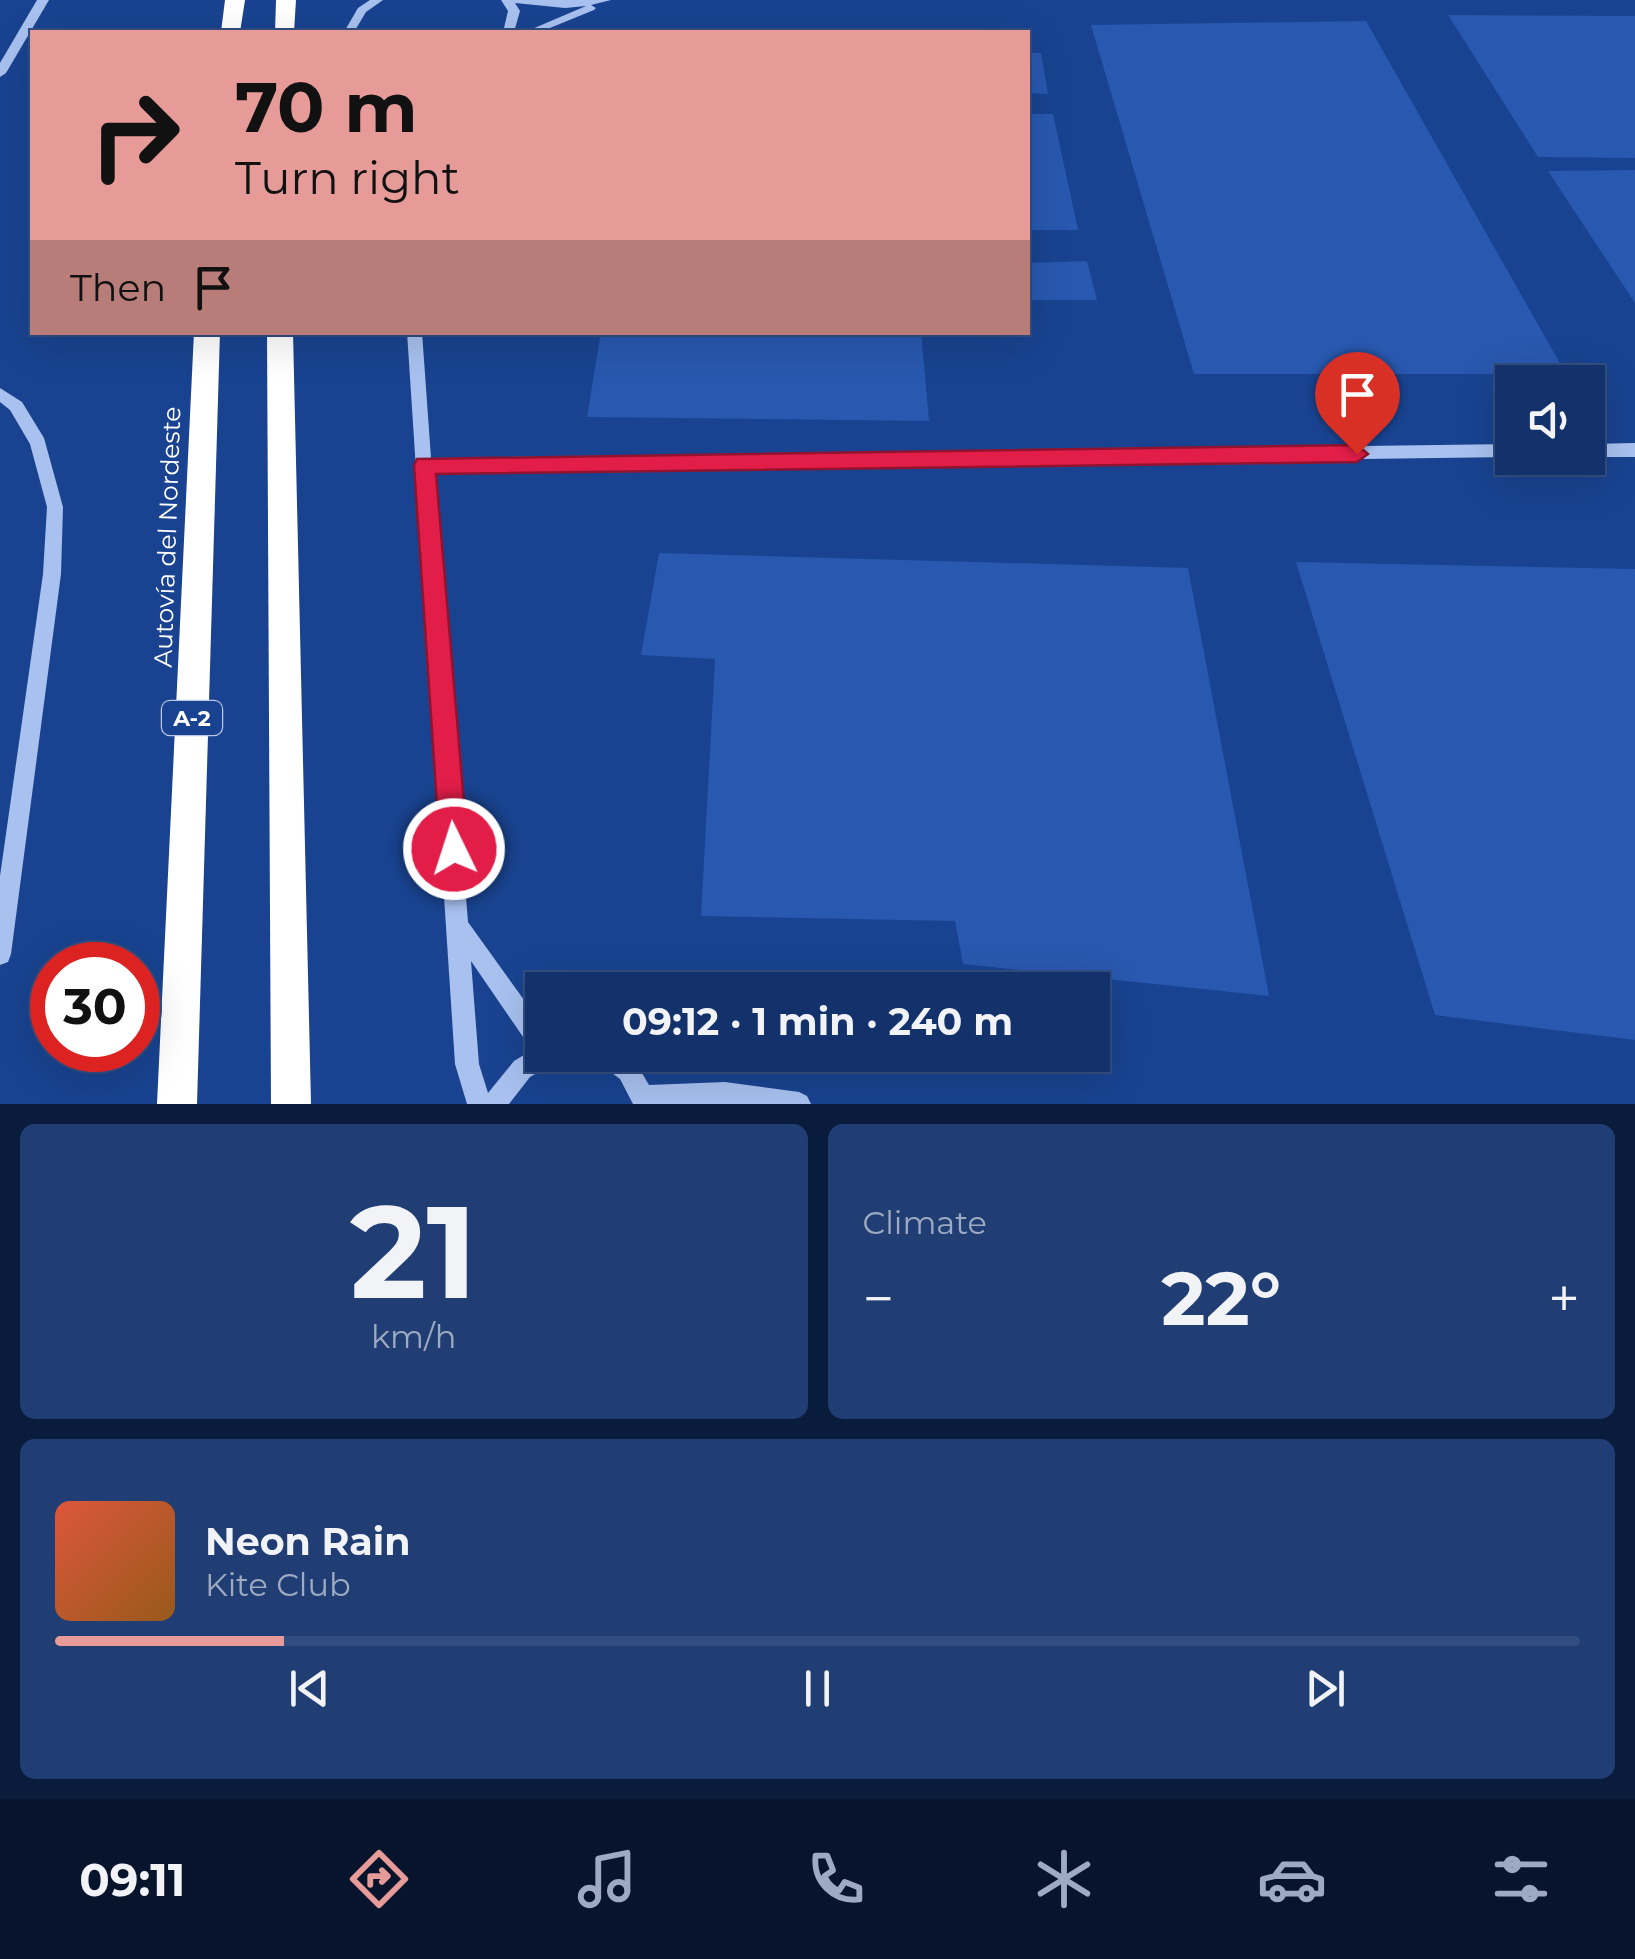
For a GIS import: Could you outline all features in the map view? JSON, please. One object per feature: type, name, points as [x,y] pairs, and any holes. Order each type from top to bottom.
[{"type":"highway","points":[[231,30],[234,0]]},
{"type":"highway","points":[[285,30],[286,0]]},
{"type":"highway","name":"Autovía del Nordeste","points":[[177,1104],[207,335]]},
{"type":"highway","points":[[280,335],[290,1104]]},
{"type":"street","points":[[0,74],[43,0]]},
{"type":"street","points":[[350,30],[362,10],[377,0]]},
{"type":"street","points":[[507,0],[514,12],[509,30]]},
{"type":"street","points":[[515,0],[565,5],[607,0]]},
{"type":"street","points":[[536,30],[607,0]]},
{"type":"street","points":[[414,335],[467,1064],[479,1104]]},
{"type":"street","points":[[0,394],[16,406],[38,443],[55,507],[52,574],[0,954]]},
{"type":"street","points":[[1605,450],[1635,450]]},
{"type":"street","points":[[424,465],[1495,452]]},
{"type":"street","points":[[460,926],[525,1020]]},
{"type":"street","points":[[494,1104],[525,1067]]},
{"type":"street","points":[[629,1072],[645,1100],[725,1094],[799,1104]]},
{"type":"building","points":[[1448,15],[1635,16],[1635,158],[1538,157]]},
{"type":"building","points":[[1366,21],[1561,365],[1495,365],[1495,374],[1194,374],[1091,25]]},
{"type":"building","points":[[1030,53],[1041,53],[1048,94],[1030,93]]},
{"type":"building","points":[[1030,114],[1053,114],[1078,230],[1030,230]]},
{"type":"building","points":[[1635,170],[1635,303],[1548,171]]},
{"type":"building","points":[[1087,261],[1097,300],[1030,300],[1030,263]]},
{"type":"building","points":[[601,335],[921,335],[929,421],[587,417]]},
{"type":"building","points":[[659,553],[1188,568],[1269,996],[1110,979],[1110,972],[1040,972],[963,964],[955,921],[701,916],[715,659],[641,655]]},
{"type":"building","points":[[1296,562],[1635,569],[1635,1040],[1435,1015]]},
{"type":"route","points":[[454,849],[424,465],[1357,454]]}]
